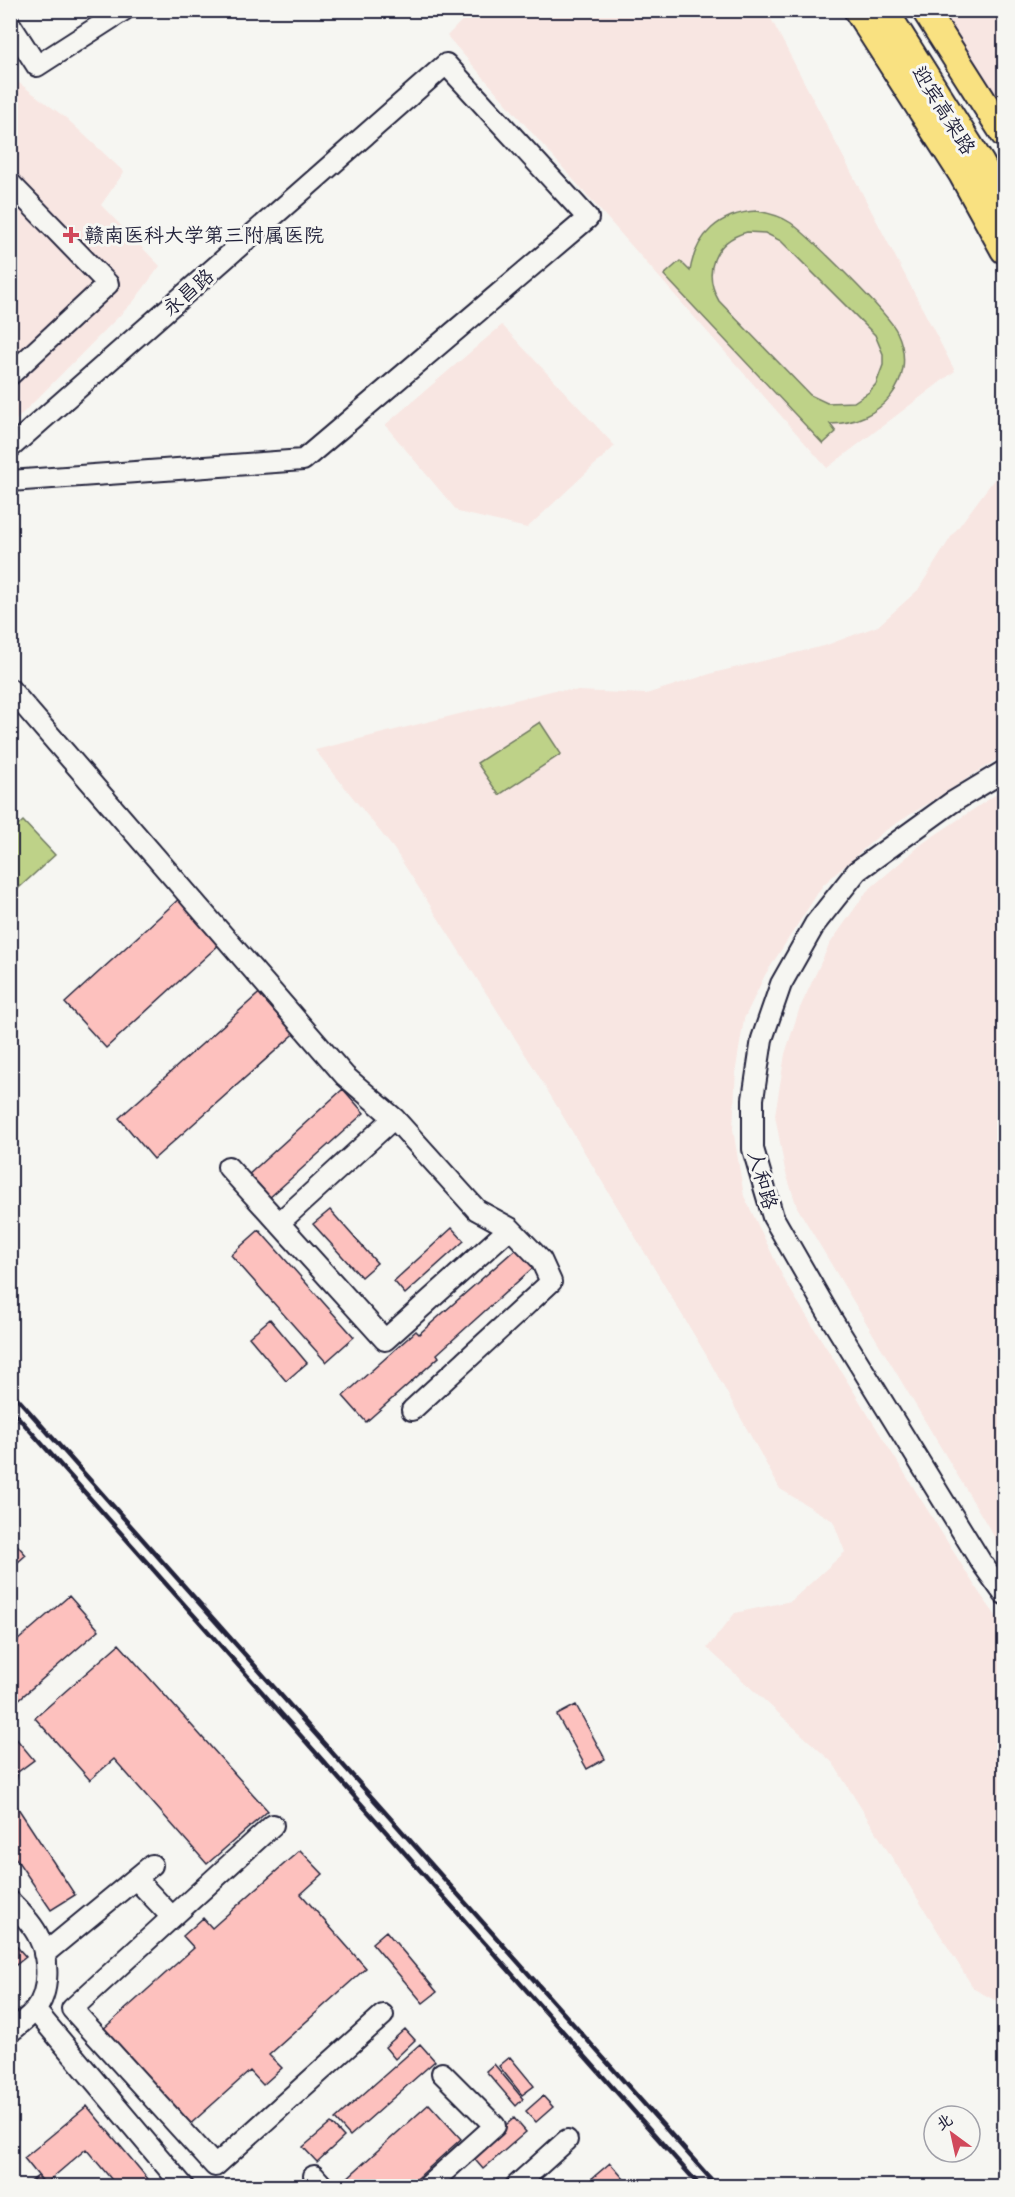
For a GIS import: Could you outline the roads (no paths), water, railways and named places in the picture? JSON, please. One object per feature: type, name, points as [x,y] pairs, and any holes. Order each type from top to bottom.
[{"type":"highway","name":"迎宾高架路","points":[[882,10],[979,165],[1005,211]]},
{"type":"highway","name":"迎宾高架路","points":[[903,10],[1005,170]]},
{"type":"main road","points":[[857,10],[962,174],[1005,250]]},
{"type":"main road","points":[[925,10],[1005,134]]},
{"type":"street","points":[[10,24],[37,66],[124,10]]},
{"type":"street","name":"永昌路","points":[[10,448],[446,64],[588,219],[303,460],[10,481]]},
{"type":"street","points":[[10,183],[108,284],[10,375]]},
{"type":"street","points":[[10,689],[345,1076],[394,1118],[477,1210],[510,1228],[541,1260],[551,1282],[412,1410]]},
{"type":"street","name":"人和路","points":[[1005,771],[951,803],[857,871],[815,924],[781,984],[762,1039],[753,1099],[753,1149],[773,1217],[831,1318],[981,1562],[1005,1594]]},
{"type":"street","points":[[280,1222],[394,1118]]},
{"type":"street","points":[[228,1167],[385,1340],[510,1228]]},
{"type":"street","points":[[273,1824],[72,2009],[215,2166],[383,2015]]},
{"type":"street","points":[[44,1954],[152,1865]]},
{"type":"street","points":[[136,1879],[171,1917]]},
{"type":"street","points":[[10,1900],[39,1938],[44,1954],[44,1993],[35,2010],[10,2031]]},
{"type":"street","points":[[35,2010],[183,2187]]},
{"type":"street","points":[[428,2187],[495,2126],[442,2073]]},
{"type":"street","points":[[516,2187],[567,2140]]},
{"type":"railway","points":[[10,1390],[717,2186]]},
{"type":"railway","points":[[10,1408],[700,2186]]},
{"type":"place","name":"赣南医科大学第三附属医院","points":[[71,235]]}]
